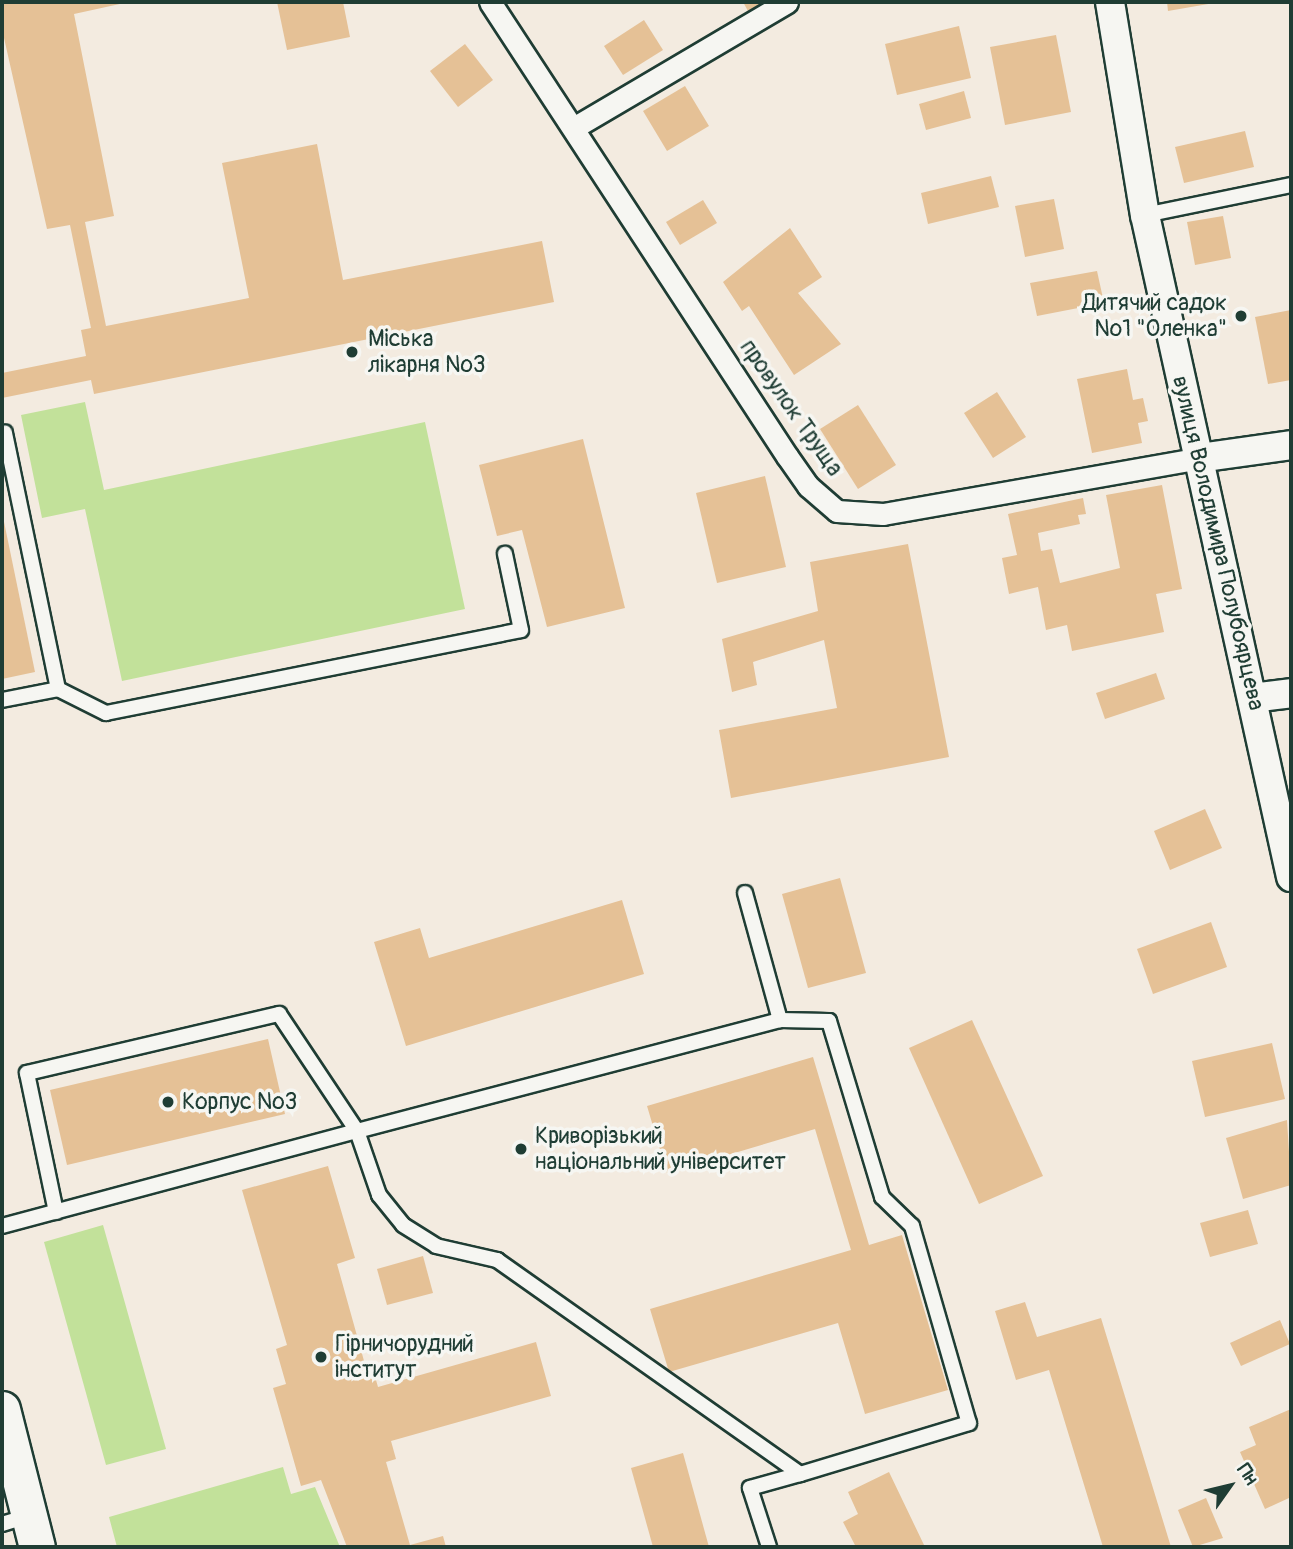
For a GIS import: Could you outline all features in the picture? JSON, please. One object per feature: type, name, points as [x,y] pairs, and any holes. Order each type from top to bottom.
[{"type":"street","name":"провулок Труща","points":[[490,2],[575,127],[787,456],[808,486],[837,510],[883,514],[1199,458]]},
{"type":"street","points":[[575,127],[787,2]]},
{"type":"street","name":"вулиця Володимира Полубоярцева","points":[[1110,2],[1145,215],[1291,877]]},
{"type":"street","points":[[1199,458],[1291,445]]},
{"type":"street","points":[[1252,698],[1291,693]]},
{"type":"street","points":[[2,1409],[22,1529]]},
{"type":"lane","points":[[1145,215],[1291,185]]},
{"type":"lane","points":[[5,432],[58,689]]},
{"type":"lane","points":[[2,700],[58,689],[106,713],[521,630],[505,554]]},
{"type":"lane","points":[[745,893],[780,1020]]},
{"type":"lane","points":[[56,1212],[27,1073],[279,1014],[357,1131],[379,1195],[403,1225],[436,1246],[497,1260],[800,1474]]},
{"type":"lane","points":[[2,1226],[780,1020],[829,1021],[882,1197],[912,1226],[969,1423],[750,1488],[769,1547]]},
{"type":"green space","points":[[85,402],[104,490],[425,422],[465,609],[122,681],[85,509],[42,518],[21,415]]},
{"type":"green space","points":[[103,1225],[166,1449],[106,1465],[44,1242]]},
{"type":"green space","points":[[283,1467],[291,1494],[315,1487],[340,1547],[117,1547],[109,1517]]},
{"type":"building","points":[[2,2],[129,2],[74,14],[114,216],[85,222],[106,326],[249,298],[222,163],[317,144],[343,280],[542,241],[554,302],[94,394],[91,380],[2,398],[2,373],[86,356],[81,330],[91,328],[70,225],[47,229],[2,29]]},
{"type":"building","points":[[277,2],[343,2],[350,37],[287,50]]},
{"type":"building","points":[[743,2],[766,2],[748,11]]},
{"type":"building","points":[[1167,2],[1213,2],[1214,3],[1168,11]]},
{"type":"building","points":[[644,20],[663,50],[623,75],[604,46]]},
{"type":"building","points":[[959,26],[971,78],[897,95],[885,44]]},
{"type":"building","points":[[1056,35],[1071,112],[1005,125],[990,47]]},
{"type":"building","points":[[465,44],[493,80],[458,107],[430,71]]},
{"type":"building","points":[[685,86],[709,126],[667,151],[643,111]]},
{"type":"building","points":[[964,91],[971,118],[926,130],[919,104]]},
{"type":"building","points":[[1245,131],[1254,167],[1184,183],[1175,147]]},
{"type":"building","points":[[991,176],[999,207],[928,224],[921,193]]},
{"type":"building","points":[[1054,199],[1064,249],[1025,257],[1015,206]]},
{"type":"building","points":[[703,200],[717,223],[680,245],[666,222]]},
{"type":"building","points":[[1223,216],[1231,258],[1195,265],[1187,222]]},
{"type":"building","points":[[790,228],[822,277],[798,293],[841,344],[794,375],[749,306],[742,311],[723,282]]},
{"type":"building","points":[[1097,271],[1104,303],[1037,316],[1030,283]]},
{"type":"building","points":[[1291,310],[1291,380],[1268,384],[1255,317]]},
{"type":"building","points":[[1127,369],[1133,400],[1143,398],[1148,421],[1138,423],[1142,443],[1092,453],[1077,379]]},
{"type":"building","points":[[997,392],[1026,437],[993,458],[964,413]]},
{"type":"building","points":[[858,405],[896,465],[858,489],[820,429]]},
{"type":"building","points":[[583,439],[625,608],[547,627],[522,530],[497,536],[479,465]]},
{"type":"building","points":[[765,476],[786,567],[717,583],[696,493]]},
{"type":"building","points":[[1162,485],[1182,589],[1156,594],[1164,632],[1072,651],[1067,625],[1046,630],[1038,587],[1009,594],[1002,558],[1017,555],[1008,514],[1083,498],[1086,514],[1078,515],[1080,524],[1038,533],[1041,551],[1052,549],[1060,583],[1120,568],[1106,495]]},
{"type":"building","points":[[2,512],[35,672],[2,679]]},
{"type":"building","points":[[908,544],[949,757],[731,798],[719,730],[837,708],[824,640],[753,662],[757,685],[732,692],[722,639],[818,611],[810,562]]},
{"type":"building","points":[[1156,673],[1165,699],[1105,719],[1096,693]]},
{"type":"building","points":[[1205,809],[1222,848],[1170,870],[1154,831]]},
{"type":"building","points":[[840,878],[866,973],[808,988],[782,894]]},
{"type":"building","points":[[622,900],[644,974],[406,1046],[374,942],[420,928],[429,958]]},
{"type":"building","points":[[1211,922],[1227,967],[1153,994],[1137,949]]},
{"type":"building","points":[[972,1020],[1043,1176],[979,1204],[909,1048]]},
{"type":"building","name":"Корпус №3","points":[[268,1039],[285,1114],[67,1165],[50,1090]]},
{"type":"building","points":[[1272,1043],[1285,1099],[1205,1117],[1192,1061]]},
{"type":"building","points":[[813,1057],[869,1245],[902,1235],[948,1390],[865,1414],[838,1323],[669,1372],[650,1309],[851,1250],[815,1129],[667,1173],[647,1106]]},
{"type":"building","points":[[1287,1120],[1291,1185],[1243,1199],[1226,1138]]},
{"type":"building","name":"Гірничорудний інститут","points":[[328,1166],[355,1258],[337,1264],[366,1368],[372,1366],[378,1387],[536,1342],[551,1396],[391,1441],[396,1459],[386,1462],[410,1545],[443,1536],[446,1547],[347,1547],[321,1480],[301,1486],[273,1388],[286,1384],[276,1349],[287,1345],[242,1190]]},
{"type":"building","points":[[1248,1210],[1258,1244],[1210,1257],[1200,1223]]},
{"type":"building","points":[[423,1256],[433,1293],[387,1305],[377,1269]]},
{"type":"building","points":[[1025,1302],[1037,1337],[1101,1318],[1171,1547],[1103,1547],[1049,1370],[1016,1380],[995,1311]]},
{"type":"building","points":[[1280,1320],[1290,1344],[1241,1366],[1230,1343]]},
{"type":"building","points":[[1291,1409],[1289,1498],[1265,1509],[1240,1452],[1256,1445],[1249,1427]]},
{"type":"building","points":[[683,1453],[709,1547],[653,1547],[631,1468]]},
{"type":"building","points":[[889,1472],[925,1547],[856,1547],[843,1522],[858,1514],[848,1492]]},
{"type":"building","points":[[1206,1498],[1223,1538],[1193,1547],[1178,1510]]},
{"type":"place","name":"Дитячий садок №1 \"Оленка\"","points":[[1241,316]]},
{"type":"place","name":"Міська лікарня №3","points":[[352,352]]},
{"type":"place","name":"Корпус №3","points":[[168,1102]]},
{"type":"place","name":"Криворізький національний університет","points":[[521,1149]]},
{"type":"place","name":"Гірничорудний інститут","points":[[321,1357]]}]
